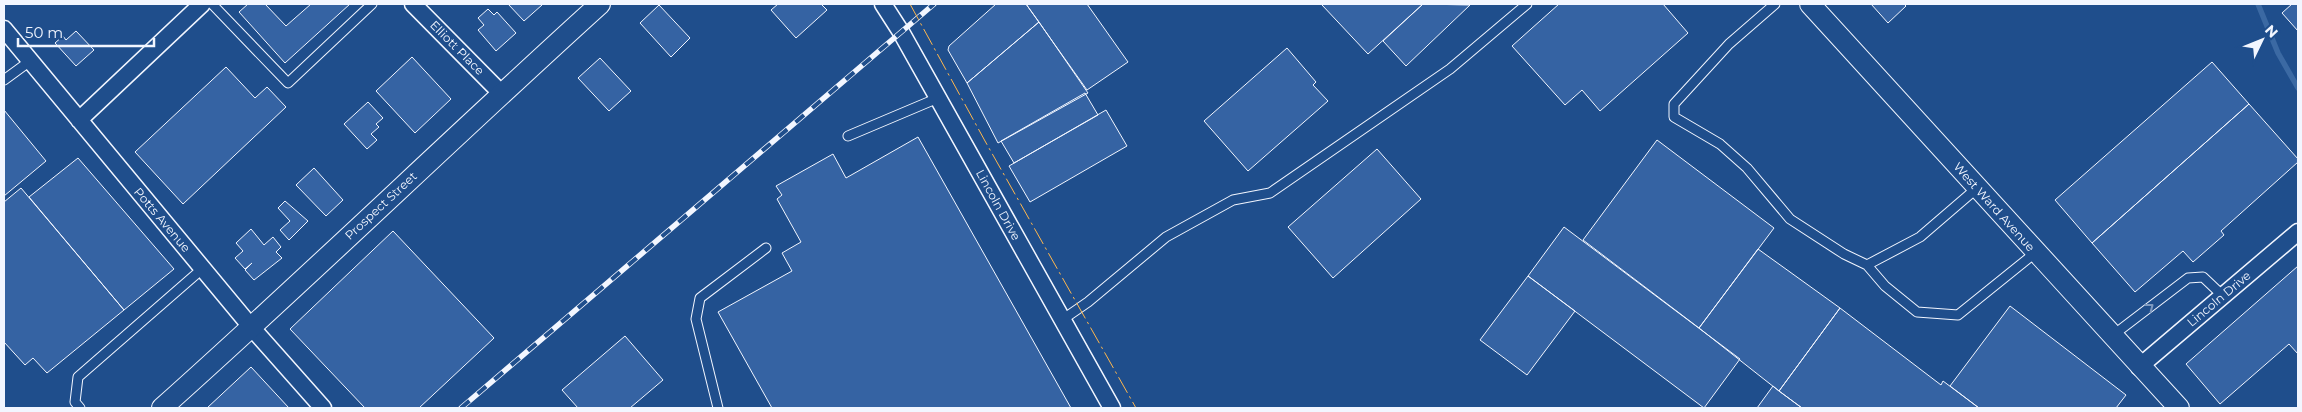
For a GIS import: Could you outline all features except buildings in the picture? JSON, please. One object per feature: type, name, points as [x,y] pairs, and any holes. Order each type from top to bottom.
[{"type":"street","points":[[79,120],[202,4]]},
{"type":"street","name":"Elliott Place","points":[[413,4],[501,93]]},
{"type":"street","name":"Prospect Street","points":[[162,408],[252,328],[501,93],[600,4]]},
{"type":"street","name":"Lincoln Drive","points":[[883,4],[1112,408]]},
{"type":"street","name":"West Ward Avenue","points":[[1810,4],[2139,367],[2179,408]]},
{"type":"street","name":"Potts Avenue","points":[[4,29],[252,328],[323,408]]},
{"type":"street","name":"Lincoln Drive","points":[[2139,367],[2298,232]]},
{"type":"lane","points":[[212,4],[288,83],[372,4]]},
{"type":"lane","points":[[1062,320],[1088,302],[1166,237],[1233,200],[1270,193],[1450,69],[1527,4]]},
{"type":"lane","points":[[1775,4],[1729,44],[1674,104],[1674,116],[1720,144],[1747,168],[1790,219],[1844,254],[1867,265],[1885,286],[1917,312],[1958,315],[2035,252]]},
{"type":"lane","points":[[4,80],[30,60]]},
{"type":"lane","points":[[848,136],[938,98]]},
{"type":"lane","points":[[1867,265],[1920,237],[1977,188]]},
{"type":"lane","points":[[719,408],[696,319],[700,298],[766,248]]},
{"type":"lane","points":[[80,408],[75,402],[78,377],[202,268]]},
{"type":"lane","points":[[2112,336],[2188,278],[2203,277],[2223,296]]},
{"type":"waterway","points":[[2258,4],[2278,53],[2298,88]]},
{"type":"railway","points":[[461,408],[934,4]]},
{"type":"power","points":[[910,4],[1136,408]]}]
